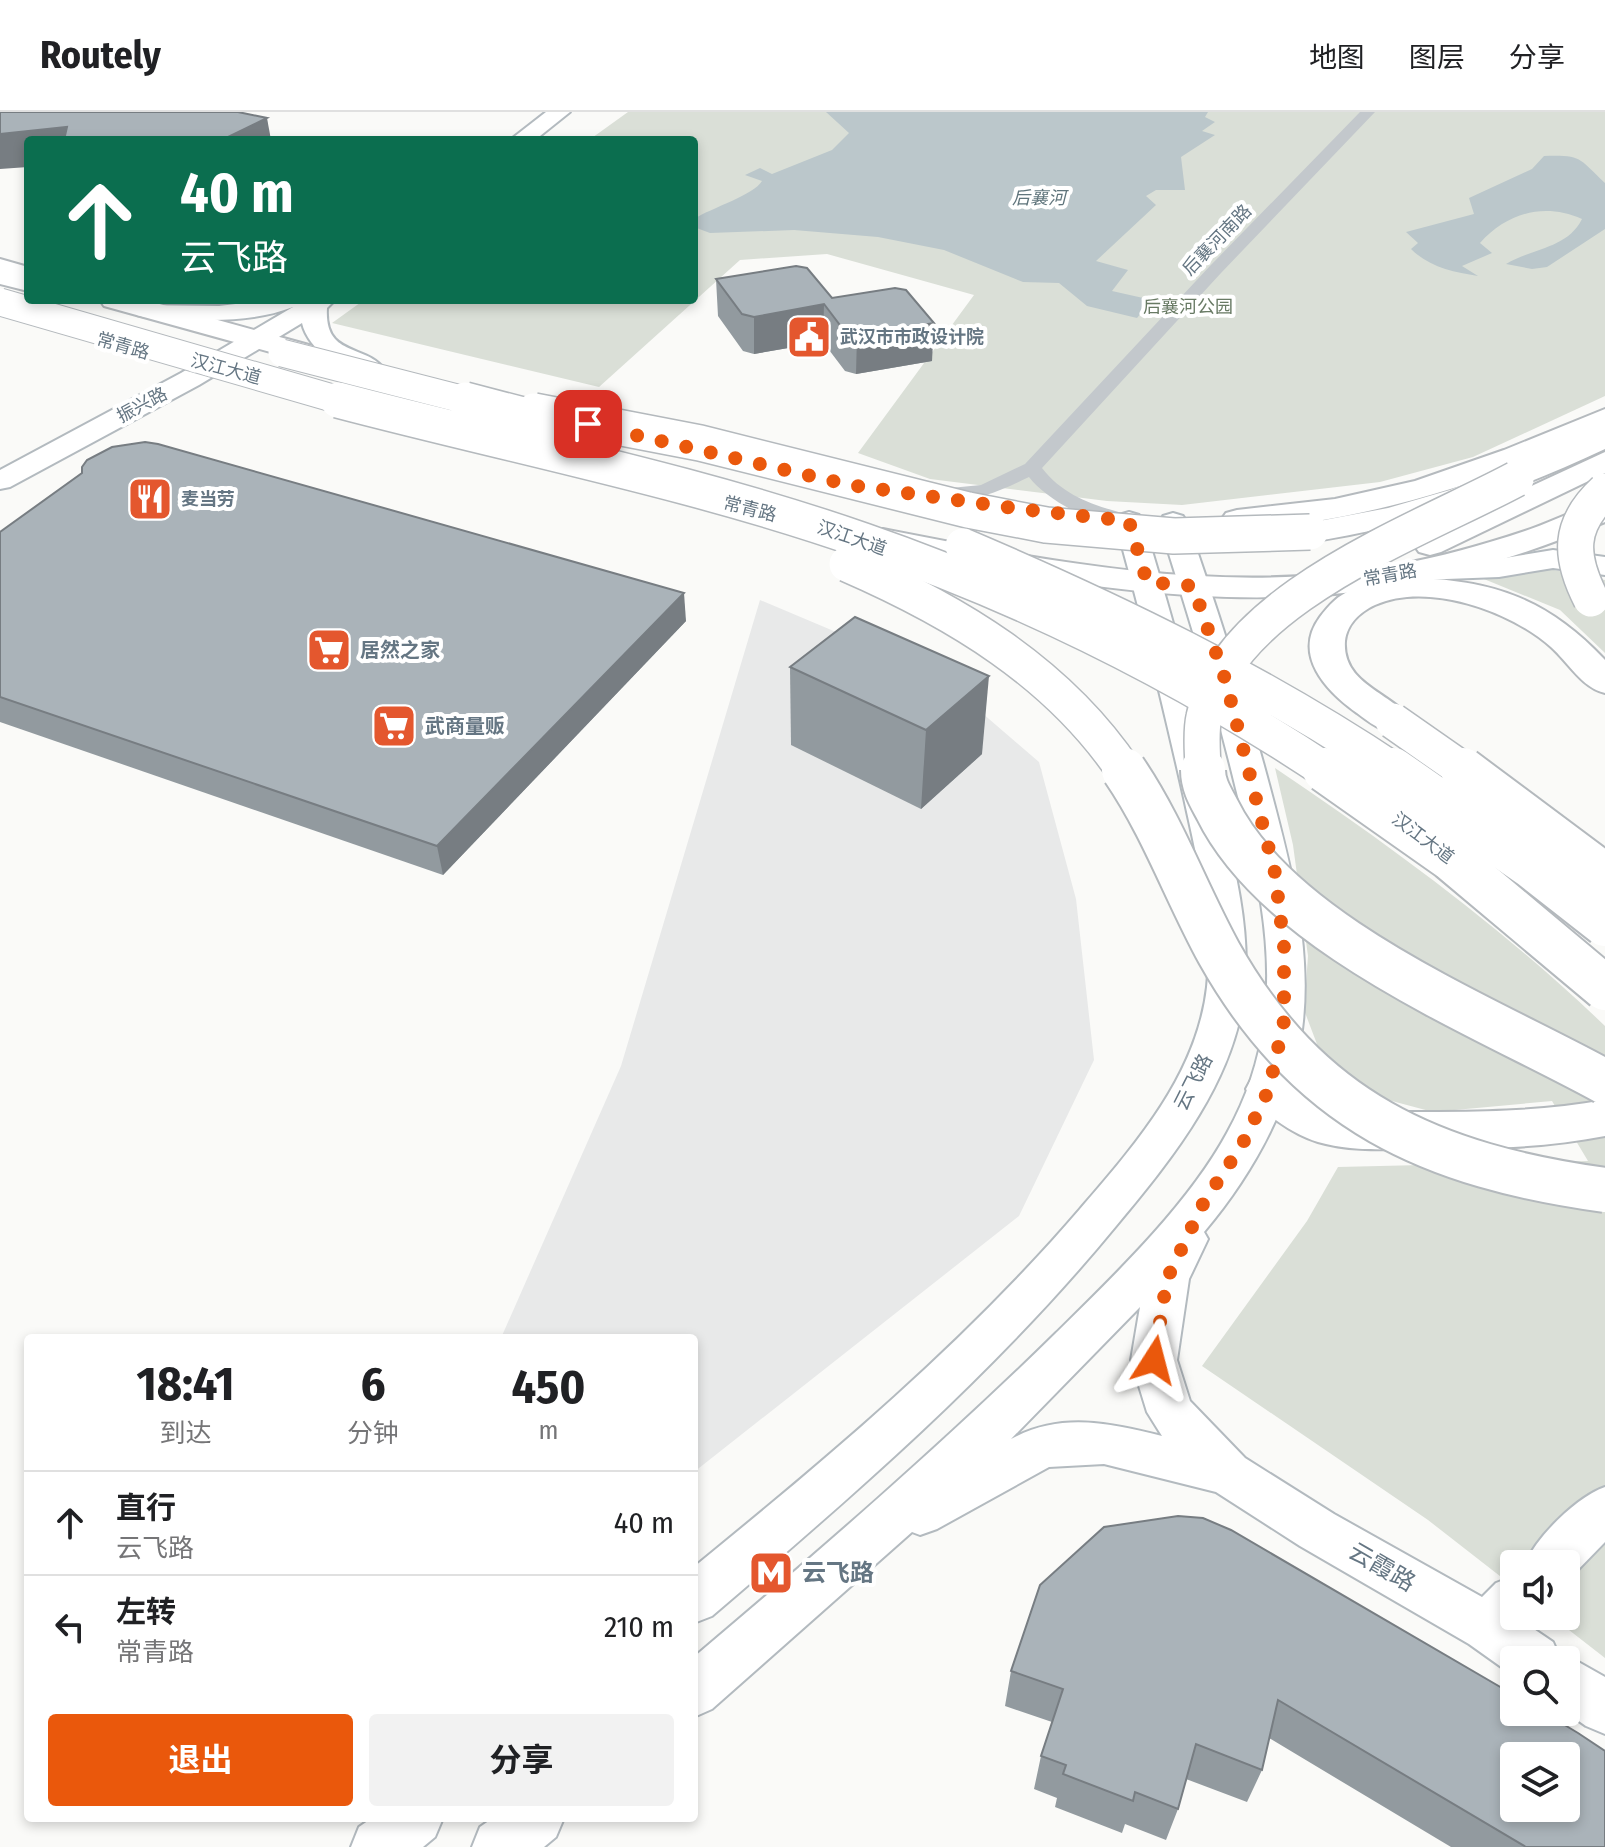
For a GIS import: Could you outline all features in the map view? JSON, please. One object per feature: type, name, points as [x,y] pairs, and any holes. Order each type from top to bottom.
[{"type":"highway","points":[[0,276],[24,282]]},
{"type":"highway","name":"汉江大道","points":[[0,302],[100,334],[416,420],[795,518],[924,563],[1067,624],[1185,684],[1318,764],[1450,858],[1605,988]]},
{"type":"highway","name":"汉江大道","points":[[102,304],[834,501],[961,545],[1090,600],[1220,664],[1353,742],[1489,834],[1605,924]]},
{"type":"highway","points":[[464,399],[586,419],[700,443],[968,510],[1046,525],[1128,534],[1266,536],[1351,527],[1430,509],[1516,479]]},
{"type":"highway","points":[[416,420],[578,479],[835,559],[893,583],[960,619],[1049,684],[1117,760],[1160,826],[1208,931],[1240,989],[1279,1043],[1304,1068],[1365,1114],[1440,1152],[1522,1178],[1605,1190]]},
{"type":"highway","points":[[1605,437],[1516,479],[1328,579],[1263,624],[1233,657],[1207,705],[1200,731],[1202,771],[1217,813],[1246,858],[1292,904],[1353,946],[1605,1082]]},
{"type":"highway","points":[[1600,609],[1576,567],[1574,538],[1586,510],[1605,491]]},
{"type":"highway","points":[[1605,682],[1546,624],[1511,605],[1470,592],[1426,588],[1386,591],[1354,603],[1334,621],[1328,632],[1328,656],[1333,668],[1354,693],[1501,796],[1605,876]]},
{"type":"highway","points":[[1269,1089],[1322,1125],[1364,1131],[1501,1130],[1584,1122]]},
{"type":"main road","points":[[0,267],[24,274]]},
{"type":"main road","points":[[127,304],[247,338],[742,462],[850,485],[1006,508],[1129,521],[1173,522],[1293,515],[1406,495],[1495,466],[1605,418]]},
{"type":"main road","name":"常青路","points":[[0,309],[383,418],[867,536],[989,560],[1147,582],[1193,586],[1324,585],[1417,571],[1540,535],[1605,511]]},
{"type":"main road","points":[[1324,585],[1370,570],[1470,527],[1605,461]]},
{"type":"street","points":[[523,112],[561,123]]},
{"type":"street","name":"后襄河南路","points":[[1032,468],[1215,270],[1368,112]]},
{"type":"street","points":[[530,136],[561,123]]},
{"type":"street","points":[[146,310],[212,313],[288,304]]},
{"type":"street","name":"振兴路","points":[[0,481],[300,304]]},
{"type":"street","points":[[307,304],[327,348],[372,370]]},
{"type":"street","name":"振兴路","points":[[27,438],[194,366]]},
{"type":"street","points":[[850,485],[956,495],[986,490],[1032,468],[1042,483],[1065,500],[1129,521]]},
{"type":"street","name":"云飞路","points":[[698,1596],[927,1400],[1028,1299],[1077,1246],[1148,1157],[1182,1107],[1211,1047],[1225,989],[1227,939],[1216,870],[1175,681],[1129,521]]},
{"type":"street","points":[[698,1688],[977,1442],[1121,1298],[1204,1202],[1242,1145],[1269,1089],[1284,1021],[1284,947],[1275,873],[1226,682],[1173,522]]},
{"type":"street","points":[[1417,571],[1499,568],[1553,559],[1605,566]]},
{"type":"street","points":[[1204,1202],[1167,1279],[1154,1360],[1170,1412],[1228,1473]]},
{"type":"street","points":[[868,1541],[1043,1446],[1104,1443],[1228,1473]]},
{"type":"street","name":"云霞路","points":[[1228,1473],[1317,1530],[1500,1614]]},
{"type":"street","points":[[1564,1550],[1605,1509]]},
{"type":"street","points":[[1580,1691],[1605,1708]]},
{"type":"street","points":[[379,1847],[411,1822]]},
{"type":"street","points":[[500,1847],[532,1822]]},
{"type":"shaded area","points":[[760,600],[938,675],[1039,762],[1076,899],[1094,1060],[1019,1216],[698,1469],[698,1334],[503,1334],[621,1066]]},
{"type":"green space","name":"后襄河公园","points":[[628,112],[1605,112],[1605,396],[1473,457],[1380,482],[1182,505],[1107,501],[930,479],[858,453],[974,295],[827,254],[740,260],[698,298],[698,136],[595,136]]},
{"type":"green space","name":"后襄河公园","points":[[358,304],[691,304],[599,387],[332,323]]},
{"type":"green space","points":[[1549,569],[1605,580],[1605,653],[1560,610],[1479,577]]},
{"type":"green space","points":[[1275,768],[1487,922],[1605,1026],[1605,1658],[1569,1630],[1580,1630],[1580,1550],[1500,1550],[1500,1576],[1428,1520],[1202,1366],[1307,1221],[1338,1167],[1588,1161],[1552,1101],[1433,1112],[1377,1097],[1320,1052],[1304,1010],[1308,956],[1293,845]]},
{"type":"water","name":"后襄河","points":[[826,112],[1208,112],[1205,117],[1215,122],[1202,131],[1215,135],[1181,157],[1185,190],[1156,190],[1146,196],[1156,205],[1096,261],[1128,270],[1112,291],[1152,300],[1137,318],[1087,306],[1059,283],[1023,282],[944,250],[878,237],[794,230],[710,233],[698,228],[698,217],[750,191],[762,181],[745,175],[760,168],[772,174],[832,150],[849,133]]},
{"type":"water","points":[[1544,156],[1566,156],[1579,160],[1605,183],[1605,229],[1547,267],[1532,269],[1506,264],[1558,242],[1582,219],[1554,211],[1527,213],[1502,224],[1480,243],[1492,253],[1462,266],[1478,276],[1434,264],[1411,249],[1418,243],[1406,232],[1474,214],[1469,198],[1532,169]]},
{"type":"building","points":[[0,112],[238,112],[267,118],[230,136],[65,136],[67,127],[0,134]]},
{"type":"building","points":[[796,266],[807,268],[832,298],[895,288],[906,290],[934,323],[857,336],[846,333],[824,304],[754,317],[742,314],[716,279]]},
{"type":"building","name":"居然之家","points":[[145,442],[684,593],[437,846],[0,697],[0,532],[82,473],[87,460],[112,447]]},
{"type":"building","points":[[855,617],[989,676],[926,730],[790,667]]},
{"type":"building","points":[[1178,1516],[1203,1518],[1231,1530],[1500,1687],[1500,1726],[1566,1726],[1605,1751],[1605,1847],[1526,1847],[1278,1700],[1262,1770],[1196,1744],[1178,1809],[1135,1792],[1133,1801],[1063,1774],[1066,1765],[1041,1756],[1063,1689],[1011,1671],[1040,1585],[1104,1527]]},
{"type":"place","name":"武汉市市政设计院","points":[[809,337]]},
{"type":"place","name":"麦当劳","points":[[150,499]]},
{"type":"place","name":"居然之家","points":[[329,650]]},
{"type":"place","name":"武商量贩","points":[[394,726]]},
{"type":"place","name":"云飞路","points":[[771,1573]]},
{"type":"route","points":[[588,424],[850,485],[1129,521],[1147,582],[1193,586],[1226,682],[1275,873],[1284,947],[1284,1021],[1269,1089],[1242,1145],[1204,1202],[1167,1279],[1154,1360]]}]
